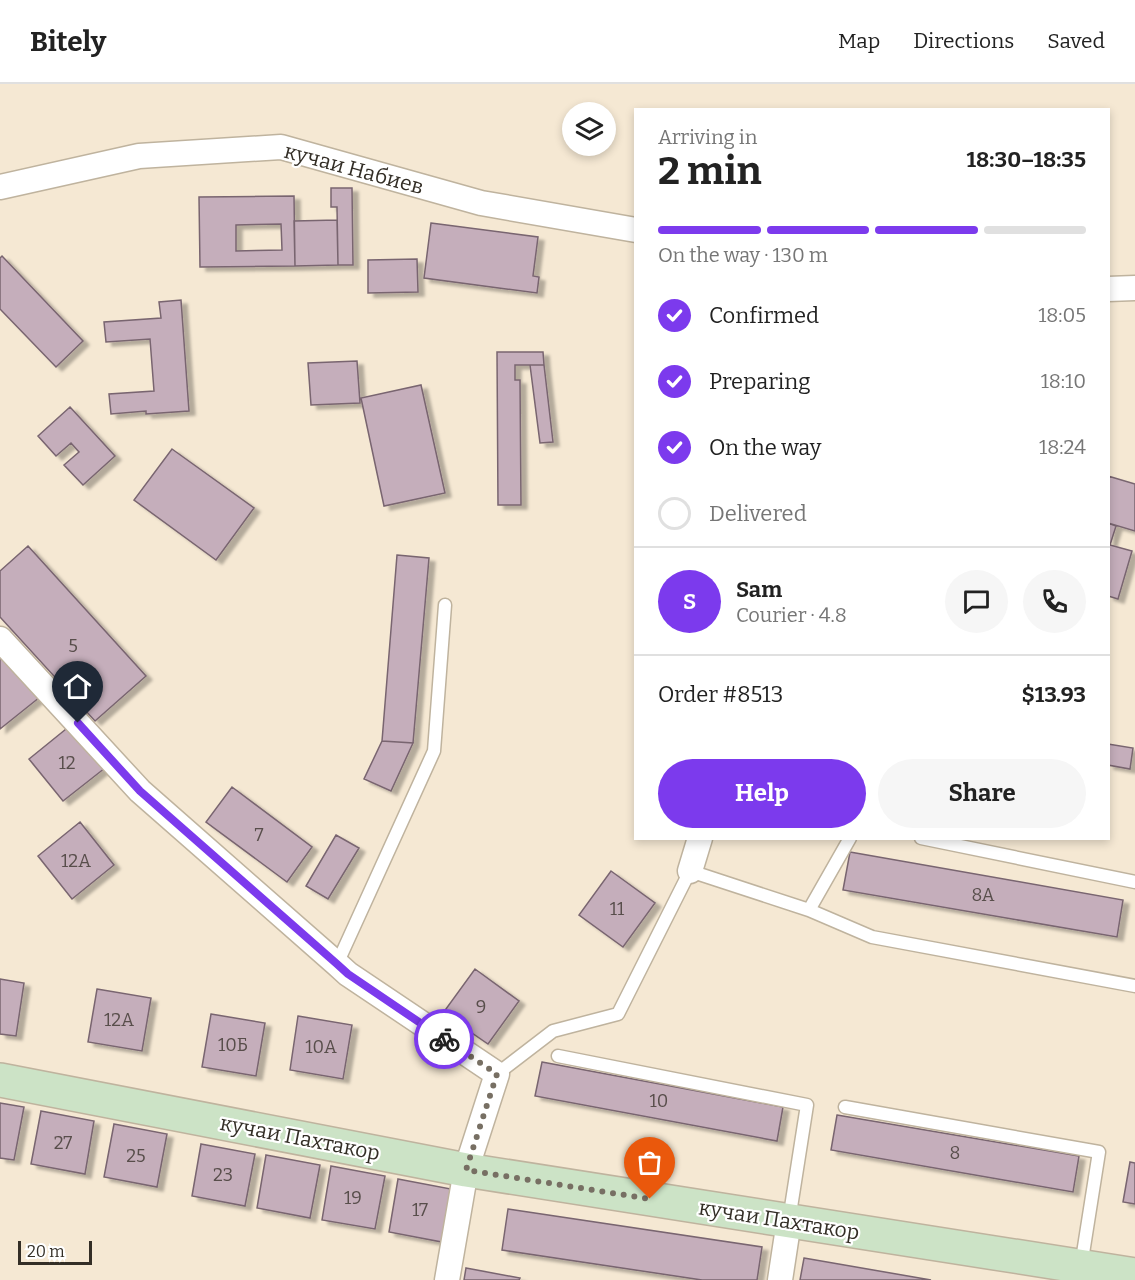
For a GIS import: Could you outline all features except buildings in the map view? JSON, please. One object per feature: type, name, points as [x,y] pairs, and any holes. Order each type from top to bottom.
[{"type":"main road","name":"кучаи Пахтакор","points":[[0,1080],[466,1170],[789,1221],[1080,1273],[1135,1275]]},
{"type":"street","name":"кучаи Набиев","points":[[0,187],[140,156],[281,147],[481,203],[634,230]]},
{"type":"street","points":[[1110,289],[1135,288]]},
{"type":"street","points":[[0,639],[140,791],[348,974],[497,1074],[466,1170],[447,1280]]},
{"type":"street","points":[[690,871],[699,840]]},
{"type":"street","points":[[780,1280],[789,1221]]},
{"type":"lane","points":[[337,964],[434,751],[445,605]]},
{"type":"lane","points":[[809,910],[849,840]]},
{"type":"lane","points":[[931,840],[1135,882]]},
{"type":"lane","points":[[497,1074],[553,1031],[618,1014],[690,871],[809,910],[872,937],[1135,986]]},
{"type":"lane","points":[[558,1056],[807,1105],[789,1221]]},
{"type":"lane","points":[[845,1107],[1099,1152],[1080,1273]]},
{"type":"way so far","points":[[444,1039],[497,1074],[466,1170],[650,1199]]},
{"type":"route","points":[[78,723],[140,791],[348,974],[444,1039]]}]
